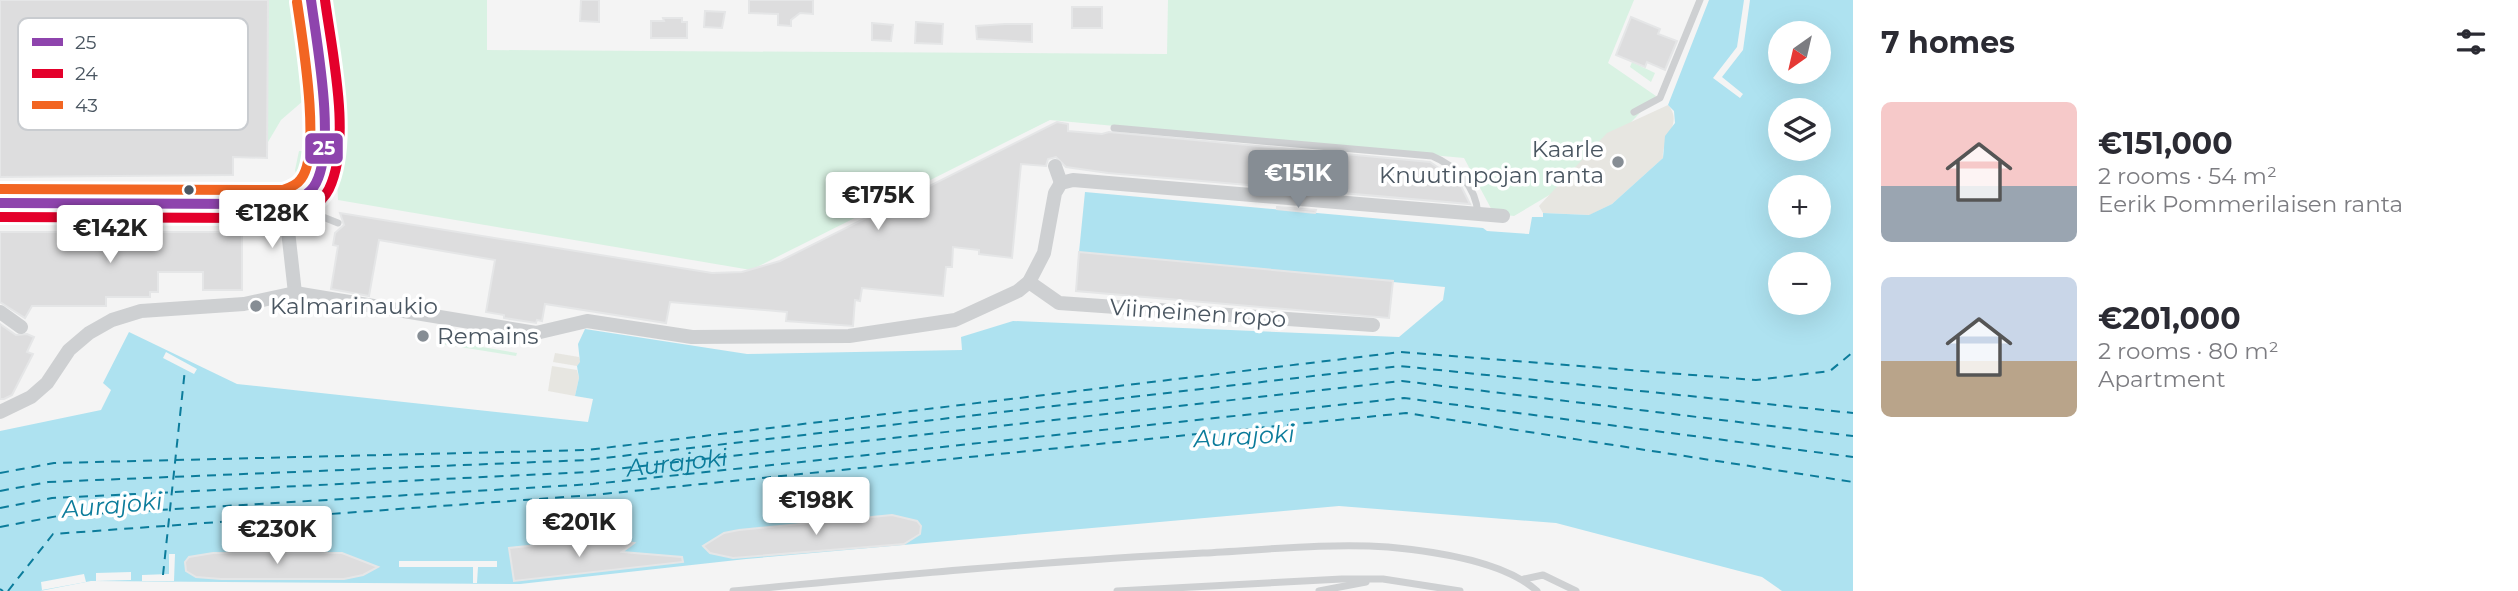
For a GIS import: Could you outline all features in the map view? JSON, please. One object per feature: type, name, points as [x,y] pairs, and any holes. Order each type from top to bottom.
[{"type":"street","points":[[311,0],[319,57]]},
{"type":"street","points":[[1055,166],[1061,183]]},
{"type":"street","points":[[0,412],[31,397],[47,383],[69,350],[89,333],[112,320],[141,311],[244,303],[295,293],[537,333],[587,321],[692,337],[849,336],[955,320],[1018,291],[1029,282],[1044,253],[1055,193],[1061,183],[1073,180],[1503,216]]},
{"type":"street","points":[[0,203],[285,204],[310,190]]},
{"type":"street","points":[[285,204],[295,293]]},
{"type":"street","name":"Viimeinen ropo","points":[[1029,282],[1059,303],[1373,325]]},
{"type":"street","points":[[0,312],[21,327]]},
{"type":"lane","points":[[1634,112],[1660,98],[1700,0]]},
{"type":"lane","points":[[1114,128],[1432,156],[1455,166],[1478,202],[1478,214]]},
{"type":"lane","points":[[310,190],[319,214],[338,223]]},
{"type":"lane","points":[[733,591],[915,573],[1152,555],[1385,547],[1438,554],[1524,579],[1538,591]]},
{"type":"lane","points":[[1524,579],[1543,575],[1576,591]]},
{"type":"lane","points":[[1319,591],[1383,579]]},
{"type":"lane","points":[[1117,591],[1258,582],[1383,579],[1460,591]]},
{"type":"green space","points":[[268,0],[291,0],[300,60],[329,55],[321,0],[487,0],[487,50],[1167,54],[1168,0],[1634,0],[1608,63],[1656,96],[1578,178],[1514,216],[1494,214],[1464,158],[1050,120],[751,270],[338,200],[337,178],[328,193],[297,177],[295,170],[299,151],[338,152],[338,133],[318,129],[315,124],[320,114],[338,101],[338,70],[334,59],[332,76],[281,120],[268,142]]},
{"type":"green space","points":[[1632,62],[1655,73],[1651,82],[1630,67]]},
{"type":"green space","points":[[0,186],[188,186],[187,190],[0,190]]},
{"type":"green space","points":[[126,209],[132,211],[132,223],[126,225],[120,223],[118,217],[120,211]]},
{"type":"green space","points":[[173,211],[211,211],[211,223],[173,223]]},
{"type":"green space","points":[[441,340],[517,353],[516,356],[441,344]]},
{"type":"sand","name":"Kaarle Knuutinpojan ranta","points":[[1668,105],[1674,118],[1663,158],[1612,204],[1590,215],[1543,213],[1539,206],[1607,133]]},
{"type":"sand","points":[[555,353],[579,357],[581,362],[577,366],[553,362]]},
{"type":"sand","points":[[552,366],[577,370],[579,378],[575,396],[548,391]]},
{"type":"water","name":"Aurajoki","points":[[1709,0],[1853,0],[1853,591],[1782,591],[1762,577],[1556,523],[1339,506],[746,559],[520,584],[91,581],[40,591],[0,591],[0,431],[101,410],[111,390],[103,383],[129,332],[237,384],[588,422],[593,399],[575,396],[579,378],[577,366],[580,362],[578,344],[585,329],[747,354],[962,350],[961,337],[1013,321],[1399,337],[1443,300],[1445,287],[1079,252],[1085,192],[1529,234],[1532,217],[1543,217],[1543,213],[1589,215],[1612,204],[1663,158],[1665,136],[1675,123],[1674,111],[1668,105]]},
{"type":"pier","points":[[1744,0],[1750,0],[1743,50],[1722,77],[1743,94],[1740,98],[1713,78],[1737,47]]},
{"type":"pier","points":[[166,352],[197,369],[194,374],[163,358]]},
{"type":"pier","points":[[169,554],[175,554],[174,581],[142,581],[142,575],[169,574]]},
{"type":"pier","points":[[399,561],[497,561],[497,567],[478,567],[477,583],[473,583],[473,567],[399,567]]},
{"type":"pier","points":[[131,572],[131,580],[96,581],[96,573]]},
{"type":"pier","points":[[84,574],[86,582],[42,590],[41,582]]},
{"type":"building","points":[[0,0],[268,0],[267,158],[233,157],[233,175],[0,177]]},
{"type":"building","points":[[581,0],[599,0],[599,22],[580,21]]},
{"type":"building","points":[[749,0],[813,0],[813,14],[800,13],[791,20],[791,26],[778,25],[778,14],[749,13]]},
{"type":"building","points":[[1072,7],[1102,7],[1102,28],[1072,28]]},
{"type":"building","points":[[705,11],[725,12],[722,28],[704,27]]},
{"type":"building","points":[[1631,17],[1660,29],[1658,34],[1677,41],[1665,70],[1647,62],[1645,67],[1616,55]]},
{"type":"building","points":[[663,18],[682,18],[682,22],[687,22],[687,38],[651,38],[651,21],[664,21]]},
{"type":"building","points":[[916,22],[943,24],[942,44],[915,43]]},
{"type":"building","points":[[872,23],[893,25],[891,41],[872,40]]},
{"type":"building","points":[[1032,24],[1032,42],[977,39],[976,26]]},
{"type":"building","points":[[1057,122],[1068,124],[1068,131],[1102,134],[1109,132],[1430,162],[1459,182],[1470,204],[1108,173],[1066,167],[1056,157],[1048,159],[1046,166],[1021,164],[1012,258],[979,254],[979,250],[953,247],[952,267],[946,267],[943,296],[862,288],[860,301],[855,300],[853,326],[786,321],[787,312],[670,302],[666,323],[545,304],[542,321],[537,320],[536,323],[504,318],[504,315],[486,312],[495,260],[379,240],[369,296],[331,289],[338,246],[333,245],[335,233],[344,225],[340,213],[712,273],[742,272],[780,261]]},
{"type":"building","points":[[1277,207],[1316,210],[1315,213]]},
{"type":"building","points":[[0,232],[242,232],[242,290],[203,290],[203,272],[158,272],[158,292],[150,292],[150,297],[106,297],[106,306],[32,306],[25,318],[0,302]]},
{"type":"building","points":[[1079,252],[1393,281],[1389,318],[1076,291]]},
{"type":"building","points":[[0,324],[16,335],[27,334],[34,337],[27,352],[33,354],[12,395],[4,399],[0,399]]},
{"type":"building","points":[[892,515],[917,521],[921,526],[920,534],[904,544],[733,558],[710,553],[703,546],[724,533],[739,530]]},
{"type":"building","points":[[605,538],[634,543],[622,552],[682,557],[683,562],[514,581],[509,548]]},
{"type":"building","points":[[213,553],[342,553],[378,567],[363,575],[344,579],[221,579],[196,577],[186,571],[185,562],[189,557]]},
{"type":"ferry route","points":[[0,473],[54,463],[587,450],[1401,352],[1756,380],[1830,371],[1853,352]]},
{"type":"ferry route","points":[[0,491],[48,482],[587,460],[1400,366],[1853,413]]},
{"type":"ferry route","points":[[163,575],[185,369]]},
{"type":"ferry route","points":[[0,508],[52,498],[588,472],[1402,381],[1853,436]]},
{"type":"ferry route","points":[[0,527],[58,516],[593,484],[1404,398],[1853,457]]},
{"type":"ferry route","points":[[8,591],[53,534],[593,495],[1406,413],[1853,482]]},
{"type":"tunnel","points":[[314,185],[324,140],[319,57]]},
{"type":"transit line","name":"25","points":[[0,203],[285,204],[303,196],[316,183],[322,166],[325,120],[311,0]]},
{"type":"transit line","name":"24","points":[[0,217],[285,218],[310,208],[321,200],[329,189],[336,169],[339,147],[338,96],[325,0]]},
{"type":"transit line","name":"43","points":[[0,189],[283,190],[295,185],[307,165],[310,145],[309,94],[297,2]]},
{"type":"place","name":"Kaarle Knuutinpojan ranta","points":[[1618,162]]},
{"type":"place","name":"Kalmarinaukio","points":[[256,306]]},
{"type":"place","name":"Remains","points":[[423,336]]}]
